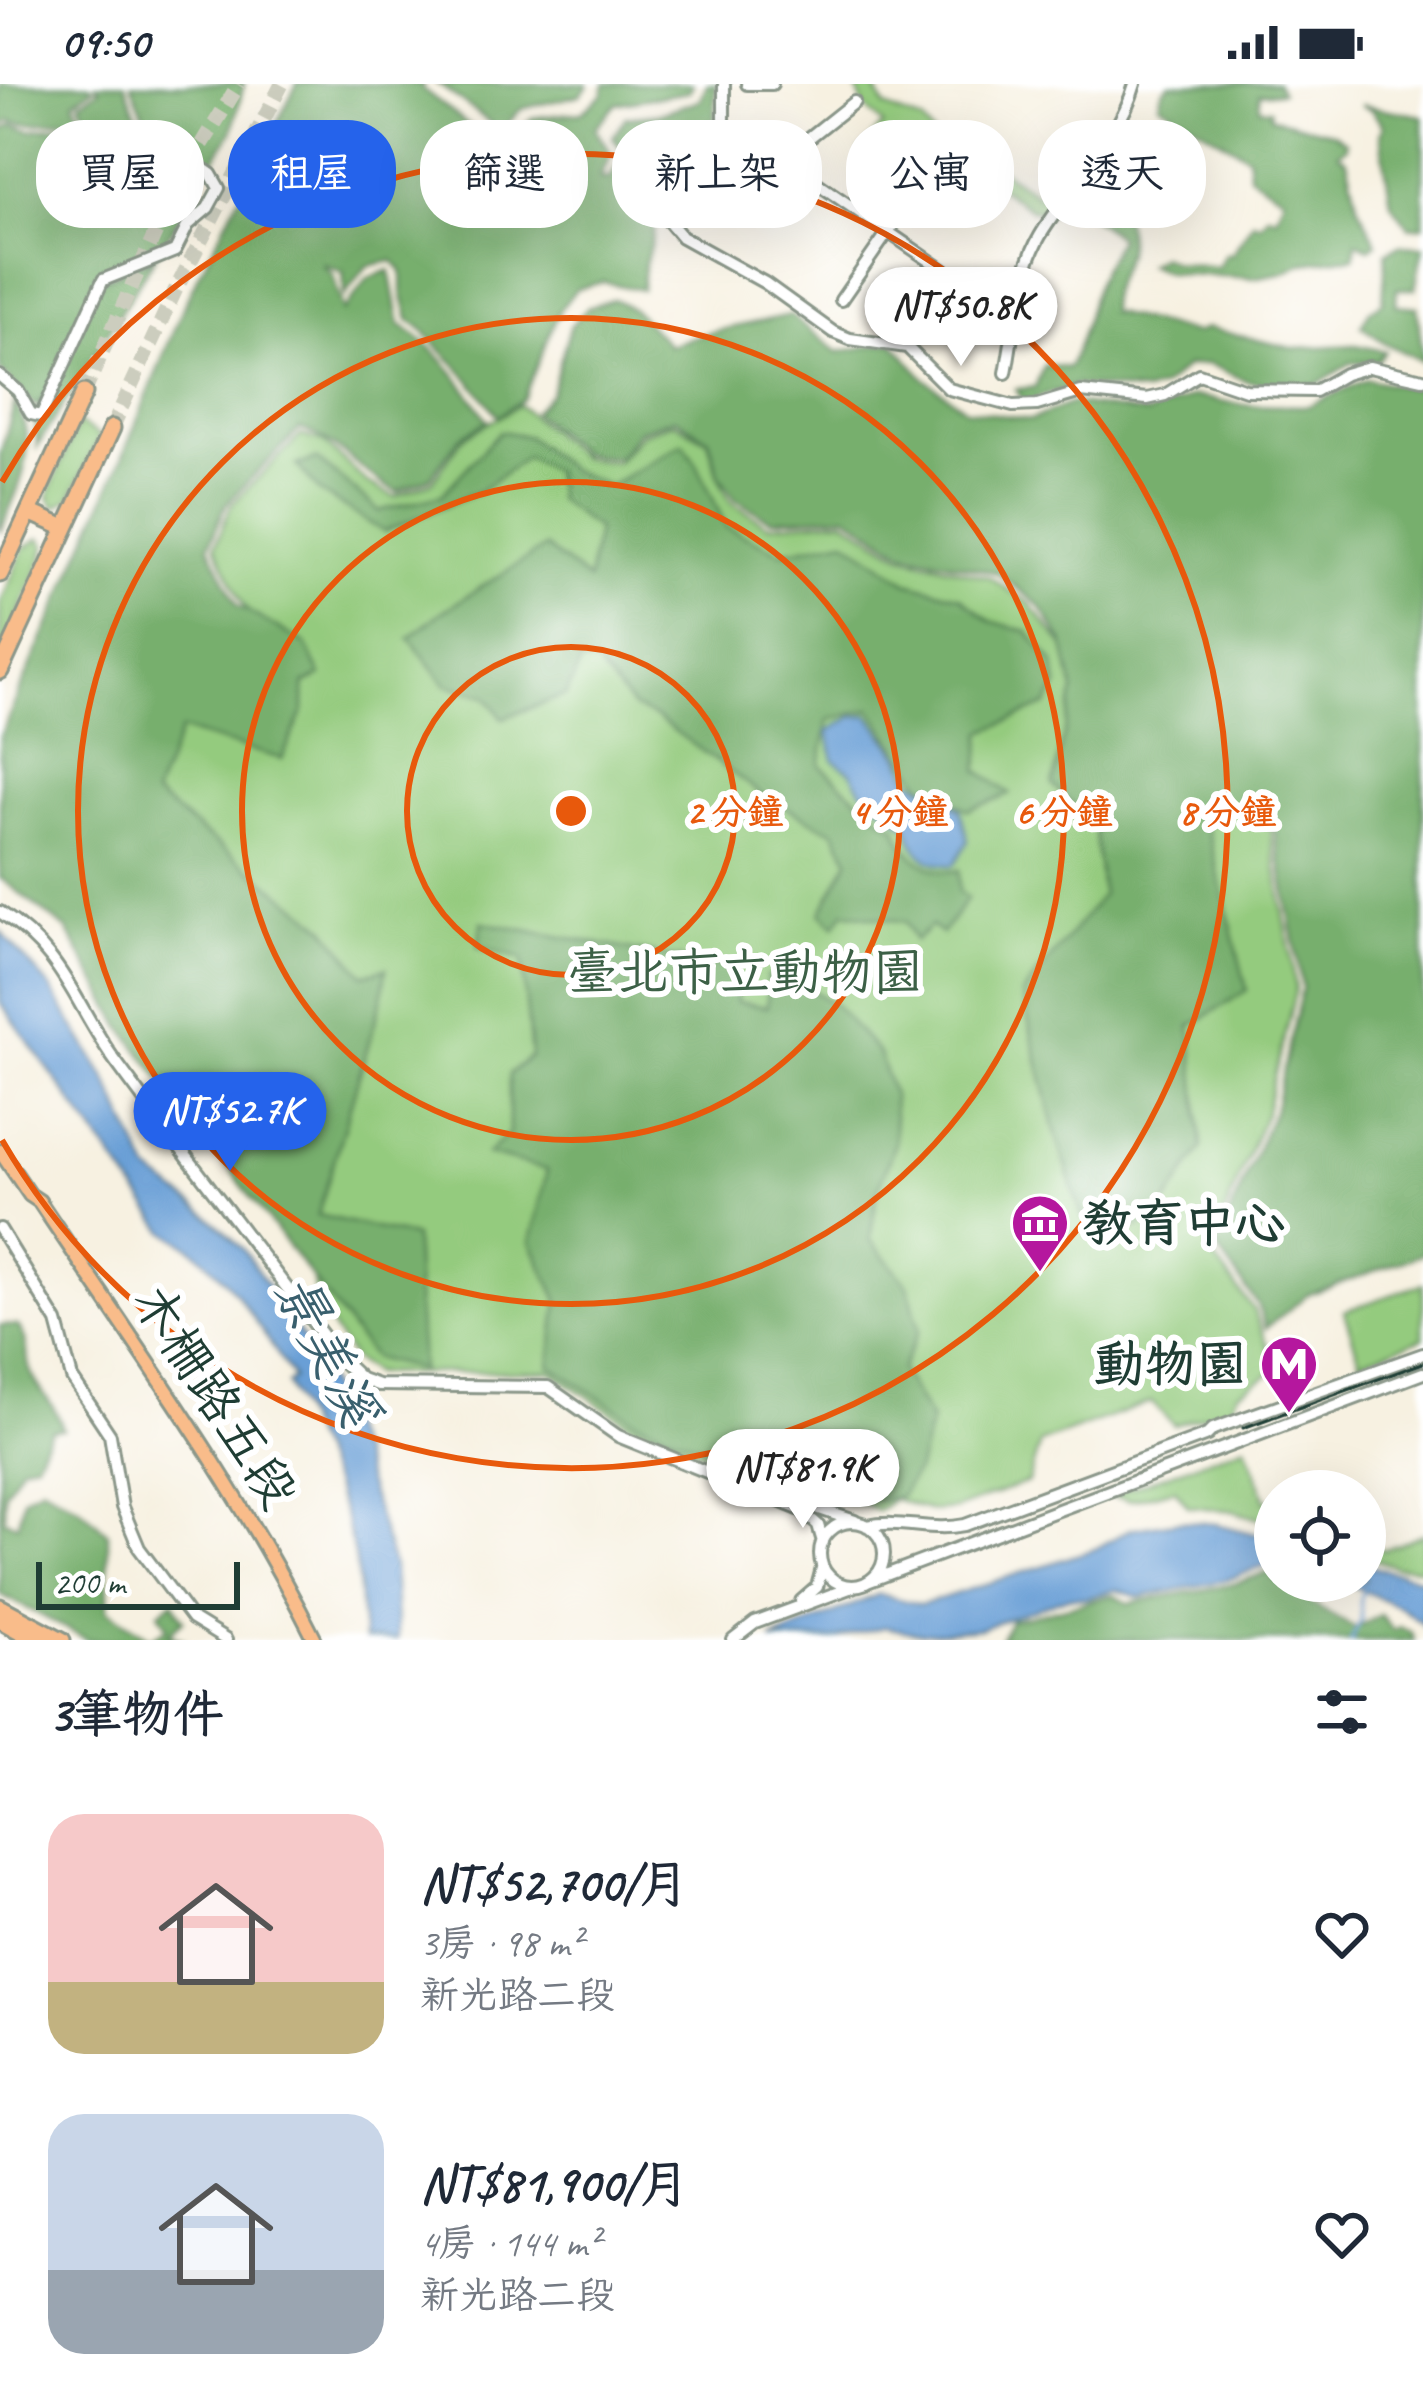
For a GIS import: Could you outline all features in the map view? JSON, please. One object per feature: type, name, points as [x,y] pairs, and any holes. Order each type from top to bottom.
[{"type":"highway","points":[[0,574],[84,393]]},
{"type":"highway","points":[[0,670],[112,428]]},
{"type":"highway","points":[[29,512],[65,528]]},
{"type":"highway","points":[[0,1607],[62,1640]]},
{"type":"highway","points":[[0,1620],[36,1640]]},
{"type":"highway","points":[[0,1634],[15,1640]]},
{"type":"main road","name":"木柵路五段","points":[[0,1138],[37,1190],[39,1201]]},
{"type":"main road","name":"木柵路五段","points":[[0,1151],[39,1201],[213,1459],[273,1558],[315,1640]]},
{"type":"street","points":[[724,84],[724,127],[710,140],[668,160],[660,170],[658,196],[670,225],[687,241],[775,290],[833,332],[850,339],[907,346],[958,393],[1028,406],[1081,392],[1148,399],[1199,374],[1246,390],[1315,391],[1370,367],[1423,379]]},
{"type":"street","points":[[747,84],[772,84]]},
{"type":"street","points":[[1006,373],[1038,239],[1116,125],[1135,84]]},
{"type":"street","points":[[822,127],[854,102]]},
{"type":"street","points":[[204,169],[218,188],[204,211]]},
{"type":"street","points":[[822,187],[970,286],[1021,299]]},
{"type":"street","points":[[0,376],[18,391],[31,414],[40,416],[103,280],[175,251],[186,228]]},
{"type":"street","points":[[842,300],[891,228]]},
{"type":"street","points":[[0,912],[58,965],[113,1058],[344,1362],[362,1379],[378,1385],[548,1387],[618,1436],[810,1516],[820,1530],[823,1565],[817,1587],[790,1608]]},
{"type":"street","name":"木柵路五段","points":[[0,1229],[57,1322],[72,1378],[110,1435],[122,1507],[139,1548],[192,1619],[226,1640]]},
{"type":"street","points":[[823,1542],[838,1526],[894,1522],[936,1529],[965,1525],[1423,1354]]},
{"type":"street","points":[[733,1640],[755,1623],[790,1608],[1423,1373]]},
{"type":"street","points":[[755,1490],[805,1502],[863,1525],[881,1540],[884,1554],[877,1574],[863,1583],[837,1582],[823,1565]]},
{"type":"green space","points":[[0,84],[94,87],[74,101],[82,120],[10,121],[0,126]]},
{"type":"green space","points":[[96,84],[125,84],[139,120],[89,120],[80,102],[100,89]]},
{"type":"green space","points":[[131,84],[244,84],[235,120],[228,120],[228,138],[204,175],[204,120],[146,120]]},
{"type":"green space","points":[[297,84],[424,84],[421,88],[462,120],[420,120],[420,228],[588,228],[588,120],[530,120],[582,112],[603,94],[604,84],[693,84],[689,92],[616,104],[595,128],[611,153],[600,178],[608,179],[612,173],[612,228],[655,228],[642,290],[603,282],[576,289],[559,311],[523,399],[498,416],[462,371],[409,320],[402,271],[393,261],[367,266],[344,296],[343,272],[321,263],[333,275],[343,311],[368,278],[390,270],[400,324],[449,367],[488,421],[460,437],[430,478],[397,492],[327,441],[300,429],[226,504],[209,546],[237,605],[306,644],[321,676],[304,684],[304,710],[282,759],[181,730],[154,795],[324,926],[364,975],[386,968],[382,998],[318,1215],[414,1237],[421,1370],[373,1358],[123,1029],[67,930],[0,878],[0,736],[186,300],[228,218],[228,228],[396,228],[396,120],[278,120]]},
{"type":"green space","points":[[438,84],[588,84],[580,95],[521,109],[511,120],[486,120]]},
{"type":"green space","points":[[707,84],[716,84],[715,120],[624,120],[700,100]]},
{"type":"green space","points":[[855,84],[873,84],[885,107],[917,120],[878,120],[864,107]]},
{"type":"green space","points":[[1170,84],[1277,84],[1281,92],[1259,94],[1260,108],[1270,109],[1271,117],[1334,133],[1346,141],[1346,148],[1338,153],[1347,160],[1358,206],[1377,243],[1370,248],[1356,242],[1354,257],[1303,263],[1254,278],[1168,273],[1148,264],[1161,256],[1173,262],[1218,267],[1253,221],[1260,224],[1268,214],[1276,217],[1284,197],[1249,175],[1248,156],[1206,131],[1206,120],[1188,120],[1159,103]]},
{"type":"green space","points":[[1361,105],[1423,116],[1423,226],[1409,227],[1391,203],[1380,134],[1383,125],[1372,110]]},
{"type":"green space","points":[[13,125],[36,129],[36,228],[173,228],[159,252],[96,278],[49,390],[35,407],[0,370],[0,131]]},
{"type":"green space","points":[[1014,179],[1038,195],[1038,211],[1014,198]]},
{"type":"green space","points":[[1106,228],[1126,228],[1128,244],[1109,312],[1195,333],[1207,328],[1292,348],[1356,345],[1385,351],[1378,360],[1351,363],[1317,384],[1249,382],[1208,364],[1187,366],[1163,387],[1145,393],[1076,385],[1024,402],[1016,389],[1035,387],[1044,365],[1068,368],[1100,273],[1118,237]]},
{"type":"green space","points":[[1400,245],[1423,246],[1415,289],[1397,289],[1396,305],[1417,307],[1423,362],[1361,326],[1370,310],[1383,302],[1386,253]]},
{"type":"green space","points":[[154,258],[37,447],[35,418],[100,281]]},
{"type":"green space","points":[[614,299],[634,310],[669,345],[790,315],[838,352],[893,342],[926,380],[966,409],[1031,420],[1071,403],[1148,414],[1193,396],[1244,405],[1308,406],[1367,379],[1423,390],[1423,1254],[1307,1295],[1266,1328],[1257,1304],[1216,1247],[1275,1106],[1302,988],[1274,827],[1259,808],[1203,812],[1247,990],[1191,1026],[1202,1147],[1157,1219],[1125,1233],[1082,1216],[1056,1135],[1022,994],[1102,895],[1093,822],[1052,785],[1074,692],[1063,641],[1039,605],[997,573],[905,553],[847,515],[771,520],[735,499],[719,475],[709,439],[675,418],[639,430],[617,458],[582,454],[533,412],[551,393],[570,327],[587,308]]},
{"type":"green space","points":[[15,402],[27,437],[27,453],[0,533],[0,455]]},
{"type":"green space","name":"臺北市立動物園","points":[[519,405],[581,458],[616,462],[642,433],[674,422],[708,441],[731,502],[768,525],[844,519],[903,556],[989,577],[1030,604],[1066,649],[1210,766],[1270,828],[1296,989],[1266,1111],[1209,1251],[1253,1309],[1278,1369],[1237,1393],[1232,1407],[1174,1425],[1151,1402],[1040,1443],[1028,1482],[956,1509],[931,1511],[894,1499],[877,1511],[823,1498],[634,1427],[549,1371],[373,1374],[354,1361],[316,1303],[305,1223],[105,835],[125,670],[280,663],[215,546],[231,505],[301,435],[324,442],[366,482],[395,497],[432,482],[463,438]]},
{"type":"green space","points":[[78,423],[100,436],[70,499],[55,507],[50,490]]},
{"type":"green space","points":[[500,431],[527,436],[568,469],[609,486],[683,443],[726,527],[781,552],[845,539],[907,582],[960,596],[990,621],[1027,631],[1054,663],[1058,686],[1047,705],[983,732],[978,770],[1010,794],[968,810],[921,783],[871,709],[829,720],[820,765],[897,827],[905,846],[920,861],[939,870],[959,870],[959,892],[968,898],[942,934],[931,926],[915,941],[906,922],[844,912],[835,926],[821,913],[849,860],[835,832],[765,797],[657,718],[634,708],[595,663],[581,662],[566,695],[503,718],[486,696],[446,685],[409,638],[545,547],[588,580],[597,529],[557,500],[553,471],[526,457],[480,491],[384,532],[320,492],[297,465],[317,459],[379,511],[442,495]]},
{"type":"green space","points":[[40,538],[45,545],[43,559],[0,657],[0,604],[24,548]]},
{"type":"green space","points":[[482,922],[735,969],[737,1002],[767,1007],[767,976],[810,989],[835,1005],[879,1054],[893,1095],[895,1143],[878,1189],[870,1239],[908,1285],[919,1330],[901,1370],[931,1421],[918,1468],[900,1496],[879,1501],[823,1492],[636,1421],[550,1366],[558,1300],[531,1242],[547,1170],[487,1154],[509,1133],[509,1074],[531,1056],[522,959],[478,947]]},
{"type":"green space","points":[[1423,1284],[1423,1338],[1360,1361],[1344,1311]]},
{"type":"green space","points":[[0,1325],[18,1326],[22,1332],[32,1375],[63,1429],[51,1430],[36,1461],[22,1465],[5,1492],[4,1520],[18,1524],[23,1497],[42,1486],[81,1508],[108,1533],[108,1610],[151,1638],[168,1627],[159,1612],[173,1601],[184,1620],[169,1634],[186,1640],[88,1640],[0,1594]]},
{"type":"green space","points":[[1246,1445],[1255,1470],[1254,1518],[1188,1506],[1175,1489],[1130,1500],[1108,1496]]},
{"type":"green space","points":[[1423,1534],[1423,1568],[1386,1563],[1386,1549]]},
{"type":"green space","points":[[1254,1577],[1254,1602],[1310,1602],[1355,1628],[1380,1615],[1393,1630],[1400,1627],[1411,1632],[1414,1640],[1000,1640],[1010,1621],[1113,1595],[1129,1603]]},
{"type":"water","points":[[869,715],[900,756],[911,780],[960,809],[968,841],[954,865],[923,856],[909,828],[862,791],[851,772],[834,760],[828,731],[853,717]]},
{"type":"water","points":[[0,931],[50,987],[107,1080],[149,1171],[242,1248],[316,1357],[358,1452],[393,1566],[397,1640],[364,1640],[345,1518],[287,1384],[293,1378],[222,1277],[166,1232],[0,1002]]},
{"type":"water","points":[[1180,1521],[1254,1534],[1254,1570],[1227,1580],[1140,1597],[1116,1590],[1087,1598],[1068,1597],[980,1629],[921,1634],[884,1627],[832,1640],[771,1640],[879,1594],[921,1605],[1095,1549],[1130,1529]]},
{"type":"water","points":[[1386,1570],[1423,1579],[1423,1624],[1386,1601]]},
{"type":"waterway","points":[[1351,1640],[1361,1620],[1360,1602]]},
{"type":"tunnel","points":[[84,393],[175,189],[239,84]]},
{"type":"tunnel","points":[[112,428],[175,291],[282,84]]},
{"type":"railway","points":[[1243,1428],[1423,1363]]},
{"type":"place","name":"教育中心","points":[[1040,1274]]},
{"type":"place","name":"動物園","points":[[1289,1415]]},
{"type":"water label","name":"景美溪","points":[[327,1350]]}]
